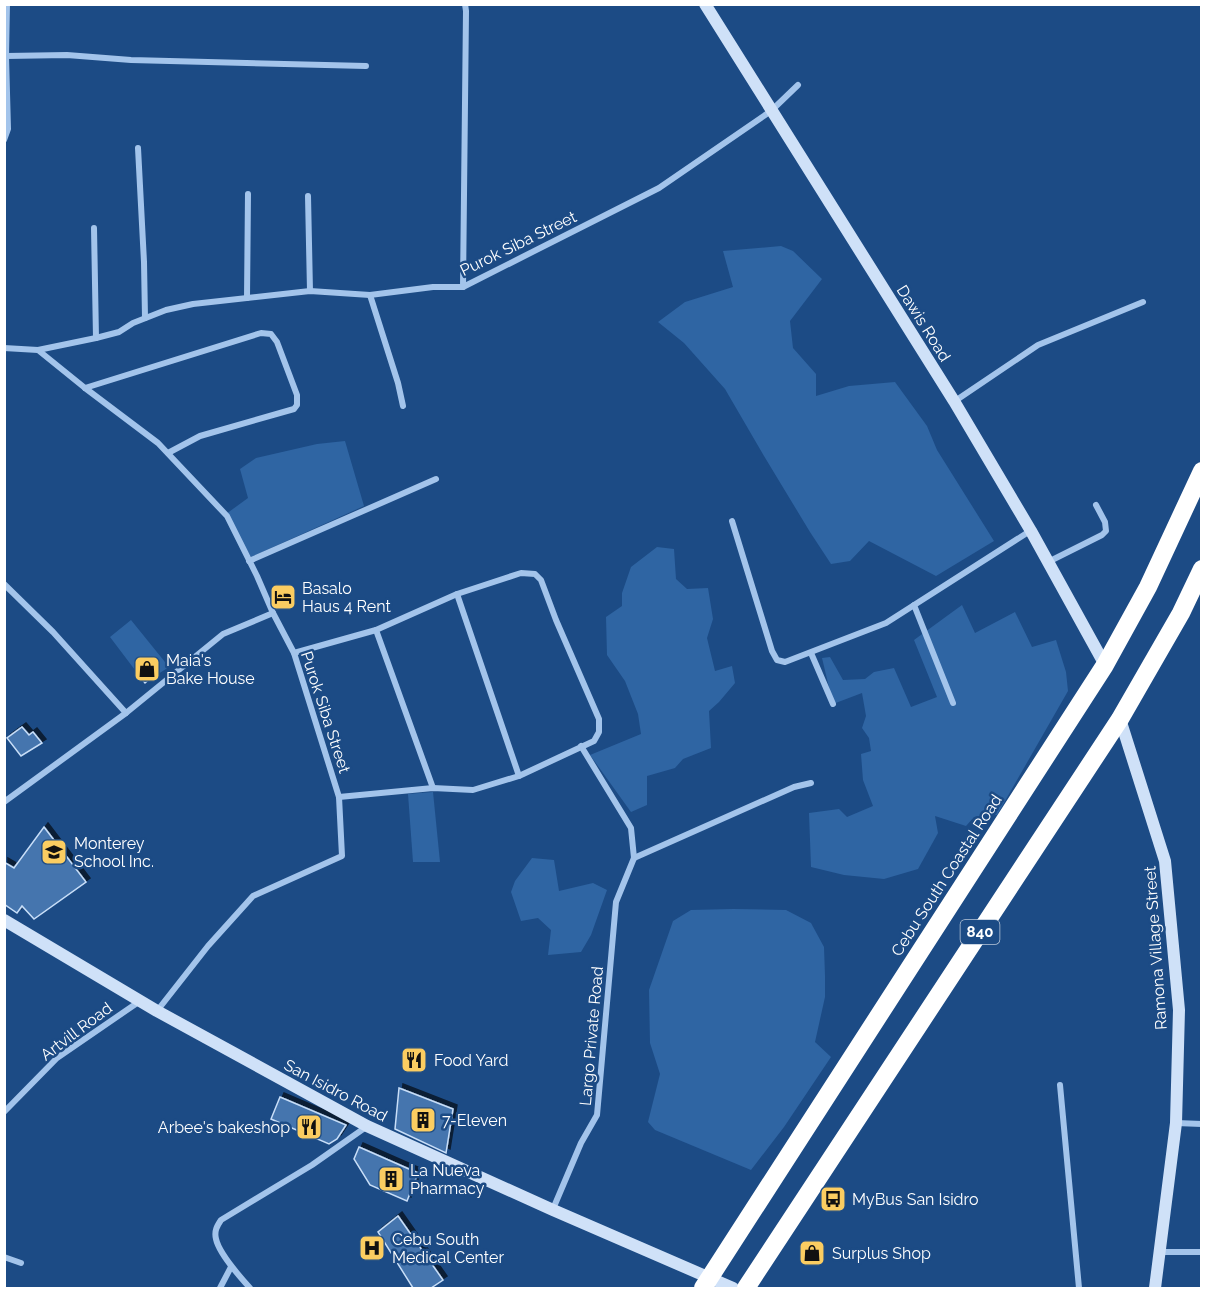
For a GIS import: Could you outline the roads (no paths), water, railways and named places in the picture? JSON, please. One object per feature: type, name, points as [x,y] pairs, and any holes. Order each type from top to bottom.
[{"type":"highway","name":"Cebu South Coastal Road","points":[[706,1283],[1105,665],[1148,587],[1202,471]]},
{"type":"highway","name":"840","points":[[746,1288],[1120,719],[1181,613],[1202,569]]},
{"type":"street","points":[[4,140],[8,129],[7,4]]},
{"type":"street","points":[[463,286],[465,4]]},
{"type":"street","name":"Dawis Road","points":[[705,4],[954,401],[1031,531],[1105,665]]},
{"type":"street","points":[[6,56],[67,55],[131,60],[366,66]]},
{"type":"street","name":"Purok Siba Street","points":[[4,348],[38,350],[96,339],[119,332],[133,323],[166,310],[193,304],[310,291],[370,295],[433,287],[463,286],[659,188],[771,111],[798,85]]},
{"type":"street","points":[[138,148],[145,318]]},
{"type":"street","points":[[247,298],[248,194]]},
{"type":"street","points":[[308,196],[310,291]]},
{"type":"street","points":[[94,228],[96,339]]},
{"type":"street","points":[[370,295],[403,406]]},
{"type":"street","points":[[954,401],[1038,345],[1143,302]]},
{"type":"street","points":[[85,388],[261,333],[271,334],[277,342],[297,395],[297,405],[294,409],[200,436],[168,453]]},
{"type":"street","name":"Purok Siba Street","points":[[38,350],[158,443],[228,516],[294,653],[339,797],[343,852],[341,857],[253,896],[208,946],[157,1011]]},
{"type":"street","points":[[249,561],[436,480]]},
{"type":"street","points":[[1048,562],[1106,531],[1105,522],[1096,505]]},
{"type":"street","points":[[732,521],[772,651],[777,660],[785,662],[886,623],[1031,531]]},
{"type":"street","points":[[294,653],[376,630],[457,594],[520,573],[535,574],[541,580],[599,719],[600,725],[594,741],[519,776],[473,790],[433,788],[339,797]]},
{"type":"street","points":[[4,584],[53,632],[126,712]]},
{"type":"street","points":[[457,594],[519,776]]},
{"type":"street","points":[[914,605],[953,704]]},
{"type":"street","points":[[4,802],[126,712],[223,633],[273,613]]},
{"type":"street","points":[[376,630],[433,788]]},
{"type":"street","points":[[811,652],[833,704]]},
{"type":"street","name":"Ramona Village Street","points":[[1120,719],[1166,861],[1179,1010],[1176,1123],[1155,1288]]},
{"type":"street","name":"Largo Private Road","points":[[553,1210],[581,1143],[597,1114],[616,902],[634,858],[631,828],[581,746]]},
{"type":"street","points":[[634,858],[794,787],[811,783]]},
{"type":"street","name":"San Isidro Road","points":[[4,921],[157,1011],[367,1126],[553,1210],[706,1283],[733,1288]]},
{"type":"street","name":"Artvill Road","points":[[4,1112],[57,1058],[141,1000]]},
{"type":"street","points":[[1060,1085],[1079,1288]]},
{"type":"street","points":[[1176,1123],[1202,1124]]},
{"type":"street","points":[[250,1288],[231,1267],[216,1240],[215,1230],[221,1220],[312,1165],[367,1126]]},
{"type":"street","points":[[1160,1252],[1202,1252]]},
{"type":"street","points":[[4,1257],[21,1263]]},
{"type":"street","points":[[220,1288],[231,1267]]},
{"type":"place","name":"Basalo Haus 4 Rent","points":[[283,597]]},
{"type":"place","name":"Maia's Bake House","points":[[147,669]]},
{"type":"place","name":"Monterey School Inc.","points":[[54,852]]},
{"type":"place","name":"Food Yard","points":[[414,1060]]},
{"type":"place","name":"7-Eleven","points":[[423,1120]]},
{"type":"place","name":"Arbee's bakeshop","points":[[309,1127]]},
{"type":"place","name":"La Nueva Pharmacy","points":[[391,1179]]},
{"type":"place","name":"MyBus San Isidro","points":[[833,1199]]},
{"type":"place","name":"Cebu South Medical Center","points":[[372,1248]]},
{"type":"place","name":"Surplus Shop","points":[[812,1253]]}]
